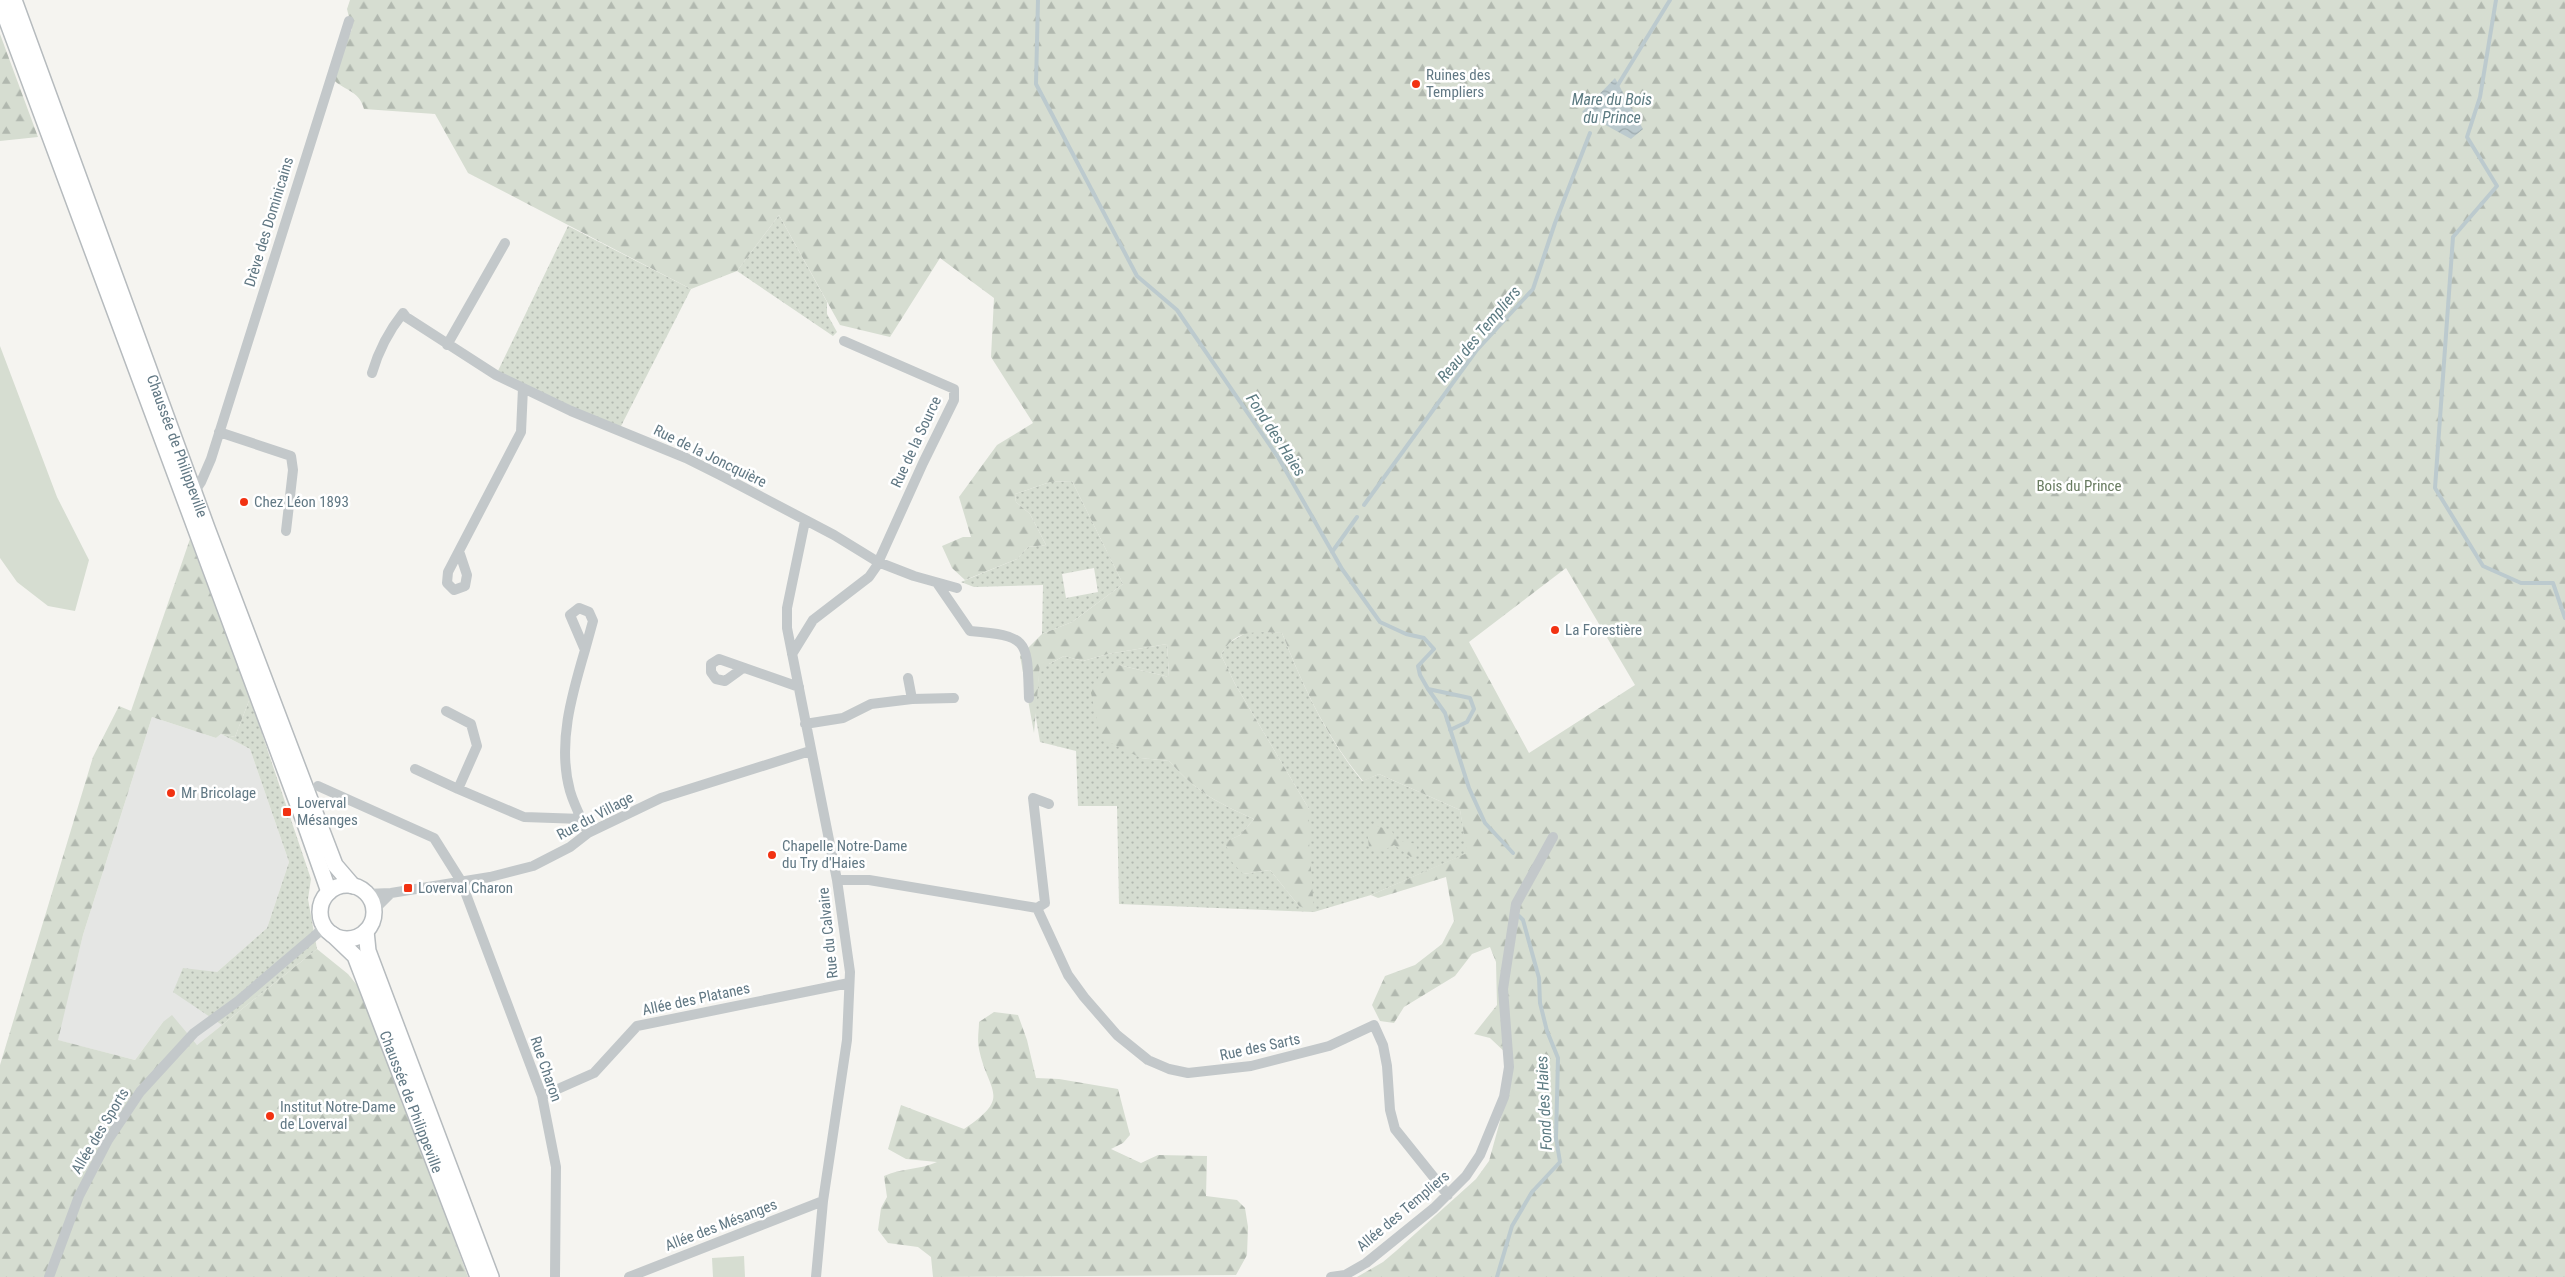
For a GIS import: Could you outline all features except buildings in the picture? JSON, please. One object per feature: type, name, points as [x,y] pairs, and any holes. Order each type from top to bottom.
[{"type":"main road","name":"Chaussée de Philippeville","points":[[14,0],[335,865],[360,890]]},
{"type":"main road","name":"Chaussée de Philippeville","points":[[0,2],[329,892]]},
{"type":"main road","points":[[340,886],[360,890],[374,910],[372,922],[366,931],[353,938],[346,939],[328,929],[321,907],[329,892],[340,886]]},
{"type":"main road","name":"Chaussée de Philippeville","points":[[328,929],[355,956],[478,1277]]},
{"type":"main road","name":"Chaussée de Philippeville","points":[[366,931],[368,951],[491,1277]]},
{"type":"street","name":"Drève des Dominicains","points":[[195,491],[204,474],[219,432],[349,21]]},
{"type":"street","points":[[447,345],[505,243]]},
{"type":"street","name":"Rue de la Joncquière","points":[[372,373],[378,352],[387,334],[403,313],[447,345],[496,375],[686,458],[776,503],[878,562]]},
{"type":"street","name":"Rue de la Source","points":[[844,341],[954,389],[954,400],[878,562]]},
{"type":"street","points":[[460,554],[521,432],[523,388]]},
{"type":"street","points":[[219,432],[291,456],[293,470],[286,531]]},
{"type":"street","name":"Rue du Calvaire","points":[[805,521],[787,608],[786,628],[837,880],[847,940],[849,983],[847,1040],[823,1201],[816,1277]]},
{"type":"street","points":[[792,654],[813,620],[869,577],[878,562],[956,588]]},
{"type":"street","points":[[938,583],[970,630],[998,633],[1017,638],[1024,647],[1028,664],[1029,698]]},
{"type":"street","points":[[585,650],[572,692],[564,749],[570,791],[588,834]]},
{"type":"street","points":[[743,668],[799,687]]},
{"type":"street","points":[[908,678],[912,699]]},
{"type":"street","points":[[805,724],[843,718],[870,704],[912,699],[954,698]]},
{"type":"street","points":[[446,711],[471,724],[476,746],[458,789]]},
{"type":"street","name":"Rue du Village","points":[[360,890],[392,893],[490,877],[533,866],[570,847],[588,834],[661,798],[810,751]]},
{"type":"street","points":[[415,769],[524,818],[582,819]]},
{"type":"street","name":"Rue Charon","points":[[318,786],[434,838],[460,881],[542,1096],[556,1167],[555,1277]]},
{"type":"street","points":[[837,880],[869,880],[1037,908],[1045,903],[1033,798],[1049,804]]},
{"type":"street","name":"Allée des Templiers","points":[[1331,1277],[1345,1275],[1366,1263],[1448,1195],[1466,1176],[1480,1155],[1504,1097],[1509,1067],[1504,989],[1516,904],[1554,837]]},
{"type":"street","points":[[374,910],[392,893]]},
{"type":"street","name":"Rue des Sarts","points":[[1037,908],[1068,975],[1084,997],[1117,1034],[1131,1046],[1148,1060],[1169,1069],[1188,1073],[1252,1066],[1329,1046],[1374,1025],[1383,1045],[1387,1066],[1390,1110],[1394,1128],[1448,1195]]},
{"type":"street","name":"Allée des Sports","points":[[50,1277],[79,1196],[108,1140],[140,1092],[194,1034],[245,995],[318,932],[328,929]]},
{"type":"street","name":"Allée des Platanes","points":[[542,1096],[594,1073],[638,1026],[849,983]]},
{"type":"street","name":"Allée des Mésanges","points":[[629,1277],[823,1201]]},
{"type":"shaded area","points":[[152,717],[216,738],[221,734],[250,749],[289,862],[267,928],[217,972],[222,1025],[197,1045],[163,1022],[135,1060],[57,1040],[83,935]]},
{"type":"green space","name":"Bois du Prince","points":[[350,0],[2565,0],[2565,1277],[1357,1277],[1383,1262],[1476,1179],[1489,1161],[1503,1110],[1508,1055],[1490,1038],[1474,1034],[1497,1005],[1496,962],[1490,947],[1472,954],[1455,976],[1404,1007],[1394,1023],[1380,1021],[1372,1005],[1385,976],[1415,965],[1442,944],[1454,921],[1446,877],[1378,898],[1371,895],[1467,853],[1460,810],[1379,774],[1363,781],[1338,747],[1316,710],[1282,633],[1255,632],[1240,636],[1227,646],[1221,655],[1235,684],[1309,809],[1309,842],[1314,912],[1299,906],[1270,870],[1243,874],[1232,862],[1225,842],[1240,835],[1254,819],[1208,796],[1189,781],[1169,761],[1141,758],[1101,738],[1091,693],[1100,674],[1119,665],[1169,677],[1167,644],[1108,654],[1083,661],[1064,656],[1049,664],[1040,664],[1034,733],[1020,656],[1042,634],[1072,622],[1123,584],[1072,481],[1050,482],[1015,494],[1016,502],[1030,514],[1046,545],[1028,547],[1017,559],[965,580],[952,568],[942,546],[963,537],[971,537],[959,497],[997,445],[1033,423],[991,357],[994,298],[940,258],[890,337],[840,325],[779,215],[737,271],[691,289],[468,173],[435,114],[364,109],[362,102],[354,94],[335,82],[331,77],[352,29],[347,9]],"holes":[[[1566,568],[1635,685],[1529,753],[1469,642]]]},
{"type":"green space","points":[[0,34],[38,137],[0,141]]},
{"type":"green space","points":[[779,215],[827,302],[827,314],[837,332],[833,336],[737,271]]},
{"type":"green space","points":[[568,226],[691,289],[619,430],[496,375]]},
{"type":"green space","points":[[0,346],[57,497],[89,560],[75,611],[48,606],[17,582],[0,558]]},
{"type":"green space","points":[[1072,481],[1123,584],[1072,622],[1042,634],[1043,585],[974,587],[961,582],[1017,559],[1028,547],[1046,545],[1030,514],[1016,502],[1015,494],[1050,482]],"holes":[[[1094,568],[1098,592],[1066,598],[1062,574]]]},
{"type":"green space","points":[[190,539],[250,698],[235,737],[221,734],[216,738],[152,717],[83,935],[58,1040],[135,1060],[163,1022],[172,1015],[197,1045],[317,949],[348,974],[365,995],[468,1277],[0,1277],[0,1065],[93,757],[119,706],[131,711]]},
{"type":"green space","points":[[1249,631],[1282,633],[1298,672],[1326,729],[1362,781],[1379,774],[1460,810],[1468,853],[1371,895],[1314,912],[1119,904],[1117,806],[1078,806],[1076,751],[1040,742],[1035,712],[1040,664],[1049,664],[1064,656],[1083,661],[1108,654],[1167,644],[1169,677],[1119,665],[1141,758],[1169,761],[1189,781],[1208,796],[1254,819],[1240,835],[1226,842],[1243,874],[1270,870],[1299,906],[1309,842],[1309,809],[1235,684],[1221,655],[1227,644]]},
{"type":"green space","points":[[250,698],[311,879],[308,899],[317,949],[222,1025],[173,992],[183,968],[217,972],[267,928],[289,862],[250,749],[221,734],[235,737]]},
{"type":"green space","points":[[1374,825],[1392,831],[1396,840],[1416,844],[1418,854],[1411,857],[1394,845],[1377,854],[1369,847],[1367,830]]},
{"type":"green space","points":[[994,1012],[1018,1015],[1027,1040],[1036,1078],[1059,1079],[1118,1089],[1130,1135],[1123,1143],[1111,1149],[1141,1163],[1158,1155],[1207,1156],[1206,1196],[1237,1200],[1245,1208],[1248,1227],[1247,1255],[1236,1275],[933,1277],[931,1257],[918,1247],[888,1243],[878,1230],[881,1208],[887,1197],[884,1176],[937,1162],[906,1159],[888,1149],[901,1105],[964,1129],[988,1109],[993,1101],[993,1093],[979,1049],[979,1022]]},
{"type":"green space","points":[[744,1256],[745,1277],[713,1277],[712,1258]]},
{"type":"water","name":"Mare du Bois du Prince","points":[[1615,78],[1643,129],[1631,139],[1582,112]]},
{"type":"waterway","name":"Fond des Haies","points":[[1038,0],[1036,84],[1137,276],[1177,310],[1278,457],[1342,569],[1380,622],[1406,634],[1424,638],[1434,649],[1418,666],[1420,675],[1445,713],[1469,788],[1485,823],[1513,853]]},
{"type":"waterway","name":"Reau des Templiers","points":[[1616,88],[1670,0]]},
{"type":"waterway","points":[[2496,0],[2480,97],[2467,137],[2497,186],[2453,237],[2435,488],[2483,566],[2521,583],[2553,583],[2565,618]]},
{"type":"waterway","name":"Reau des Templiers","points":[[1364,505],[1476,351],[1533,289],[1555,223],[1590,133]]},
{"type":"waterway","name":"Reau des Templiers","points":[[1332,552],[1357,517]]},
{"type":"waterway","points":[[1428,689],[1470,698],[1474,709],[1467,722],[1450,730]]},
{"type":"waterway","name":"Fond des Haies","points":[[1497,1277],[1512,1226],[1532,1192],[1560,1162],[1556,1138],[1558,1058],[1547,1031],[1540,1003],[1539,978],[1523,920],[1519,916]]},
{"type":"place","name":"Ruines des Templiers","points":[[1416,84]]},
{"type":"place","name":"Chez Léon 1893","points":[[244,502]]},
{"type":"place","name":"La Forestière","points":[[1555,630]]},
{"type":"place","name":"Mr Bricolage","points":[[171,793]]},
{"type":"place","name":"Loverval Mésanges","points":[[287,812]]},
{"type":"place","name":"Chapelle Notre-Dame du Try d'Haies","points":[[772,855]]},
{"type":"place","name":"Loverval Charon","points":[[408,888]]},
{"type":"place","name":"Institut Notre-Dame de Loverval","points":[[270,1116]]}]
